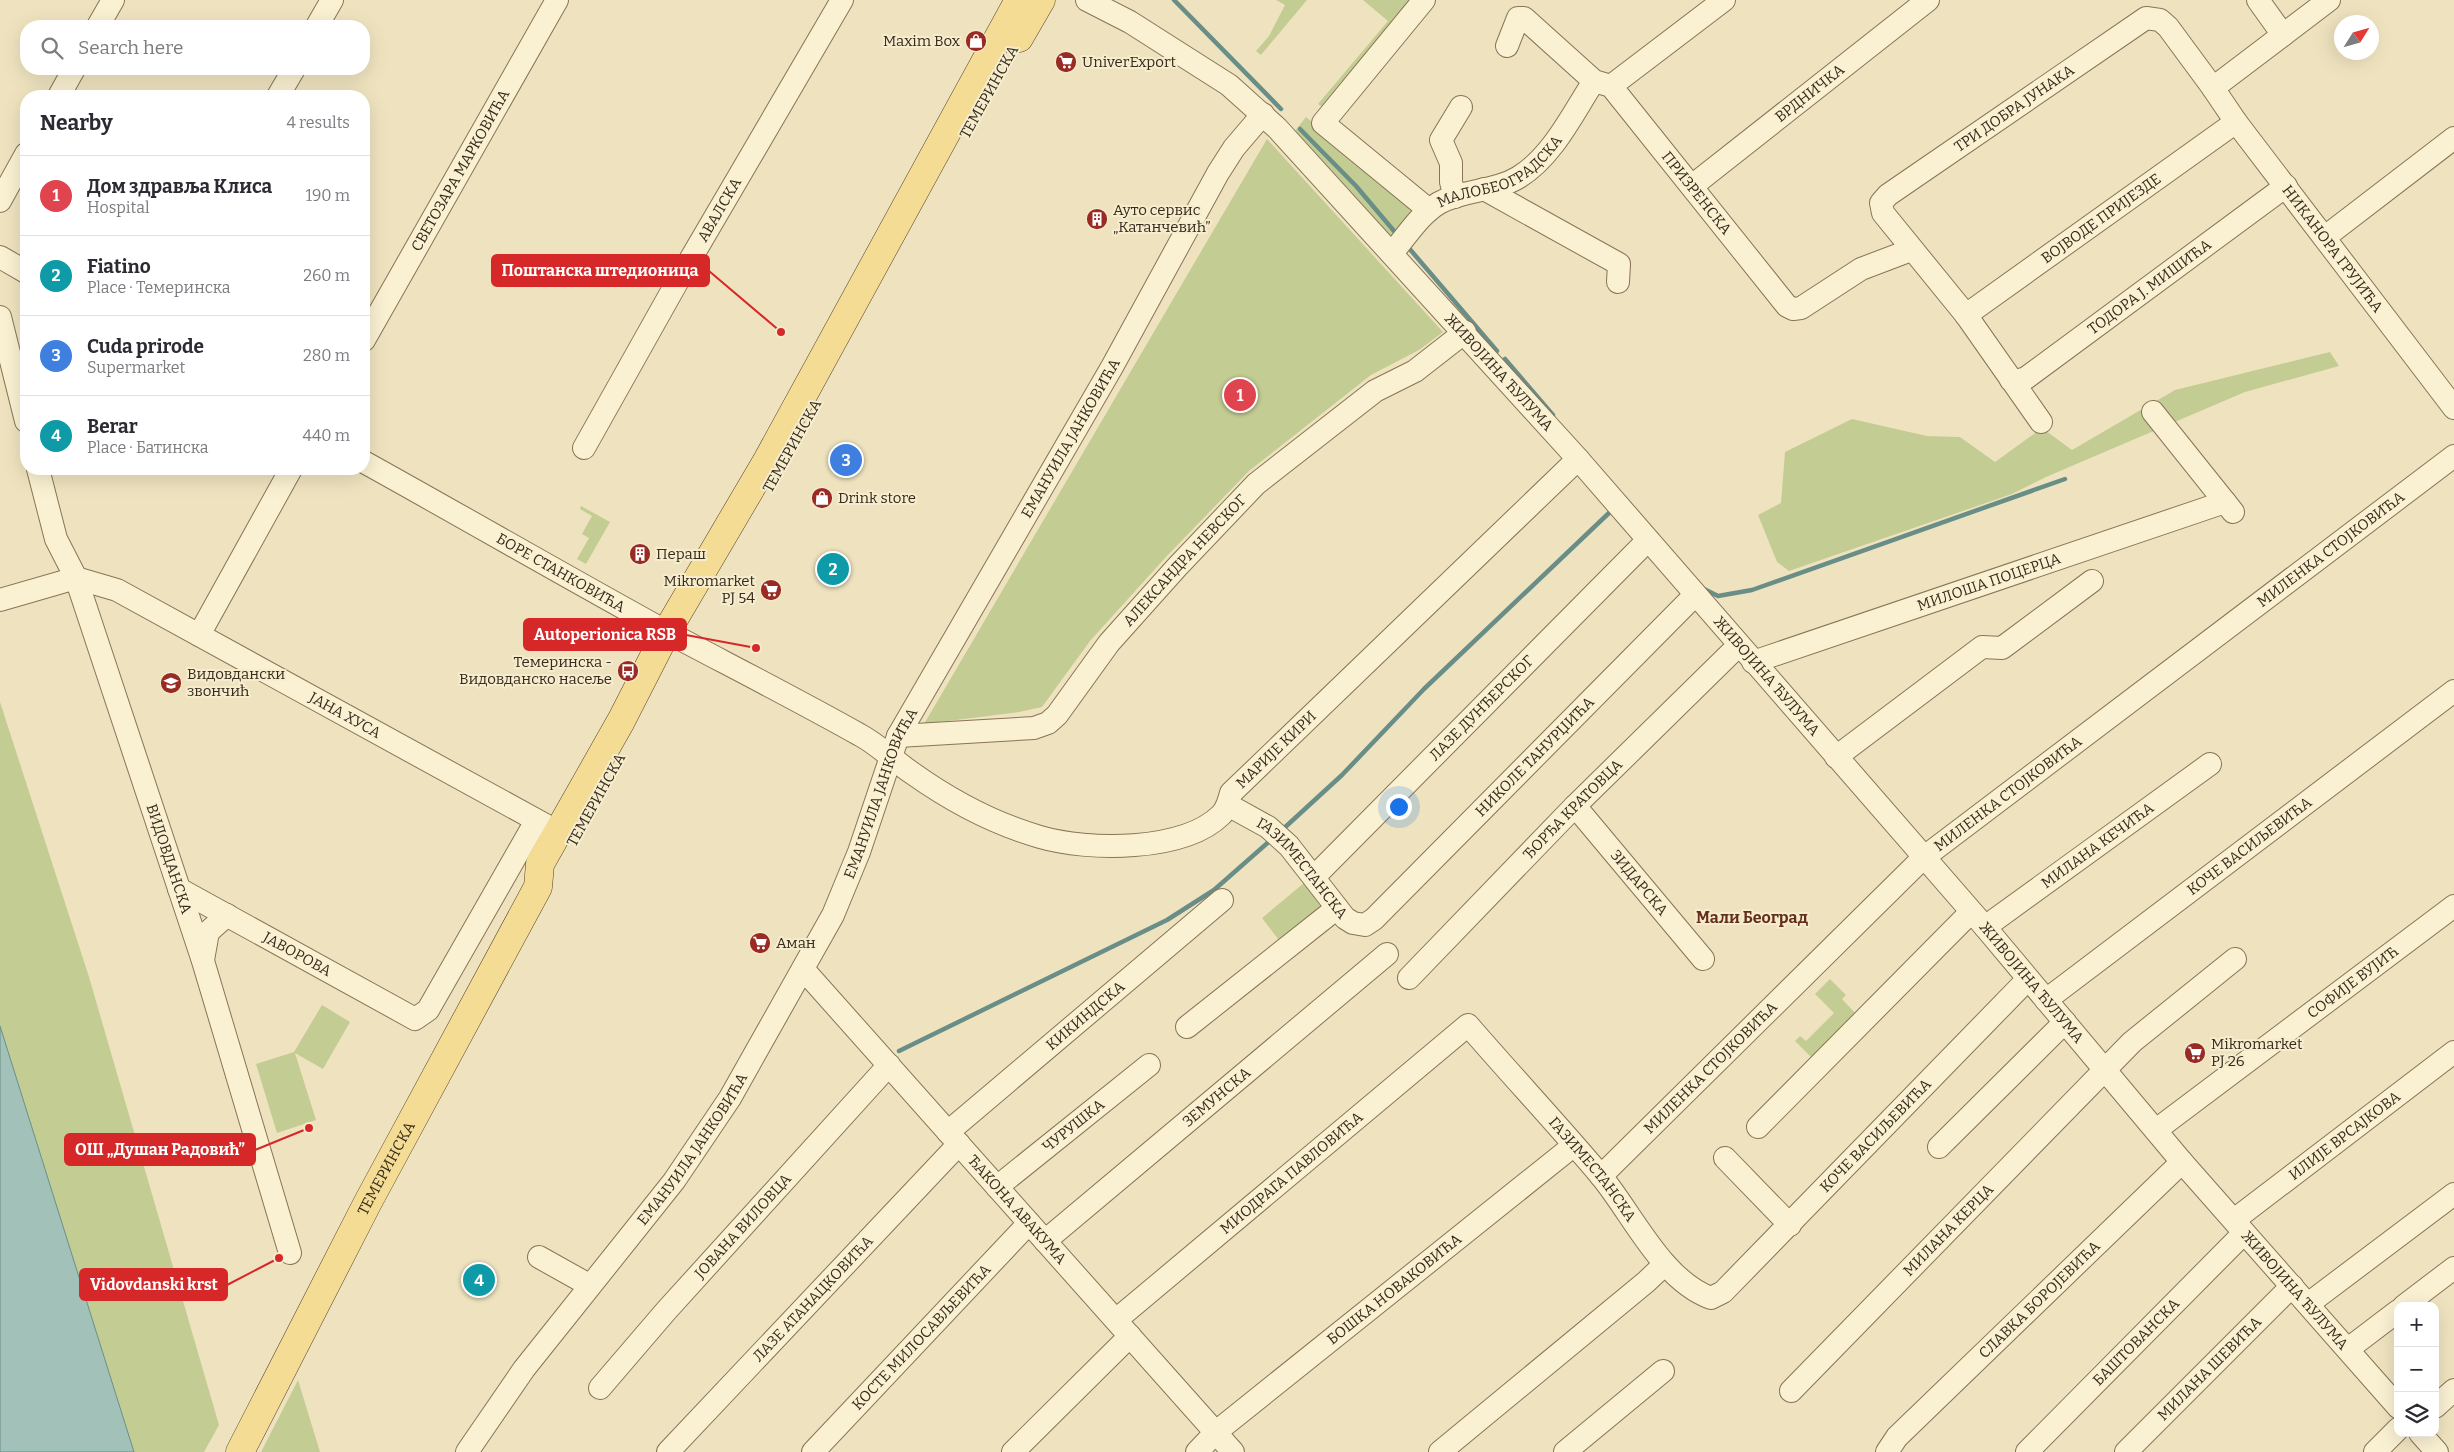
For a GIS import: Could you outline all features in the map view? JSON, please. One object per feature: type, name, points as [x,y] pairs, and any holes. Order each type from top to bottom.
[{"type":"main road","name":"ТЕМЕРИНСКА","points":[[240,1452],[368,1202],[538,887],[554,874],[580,830],[674,635],[1019,0]]},
{"type":"main road","name":"ТЕМЕРИНСКА","points":[[538,887],[547,826],[621,721],[674,635],[906,245],[1041,0]]},
{"type":"street","points":[[101,20],[112,0]]},
{"type":"street","points":[[320,20],[332,0]]},
{"type":"street","name":"СВЕТОЗАРА МАРКОВИЋА","points":[[370,329],[557,0]]},
{"type":"street","name":"АВАЛСКА","points":[[584,448],[676,284],[842,0]]},
{"type":"street","name":"ЖИВОЈИНА ЋУЛУМА","points":[[1087,0],[1123,18],[1229,84],[1263,114],[1465,332],[1578,459],[1978,920],[2182,1162],[2394,1402]]},
{"type":"street","points":[[1424,0],[1323,123],[1429,210]]},
{"type":"street","name":"МАЛОБЕОГРАДСКА","points":[[1392,253],[1429,210],[1455,196],[1508,184],[1520,177],[1540,160],[1603,83],[1724,0]]},
{"type":"street","name":"ВРДНИЧКА","points":[[1692,186],[1928,0]]},
{"type":"street","points":[[2258,0],[2283,35]]},
{"type":"street","points":[[2213,88],[2329,0]]},
{"type":"street","name":"ПРИЗРЕНСКА","points":[[1507,46],[1518,18],[1524,18],[1603,83],[1692,186],[1787,306],[1793,309],[1801,308],[1861,269],[1911,250]]},
{"type":"street","name":"НИКАНОРА ГРУЈИЋА","points":[[2140,22],[2146,18],[2153,18],[2160,20],[2168,27],[2236,122],[2454,408]]},
{"type":"street","name":"ТРИ ДОБРА ЈУНАКА","points":[[1911,250],[1883,213],[1881,203],[1888,194],[2140,22]]},
{"type":"street","points":[[62,90],[70,75]]},
{"type":"street","points":[[282,90],[290,75]]},
{"type":"street","points":[[1455,196],[1451,182],[1451,162],[1441,140],[1461,107]]},
{"type":"street","name":"ЕМАНУИЛА ЈАНКОВИЋА","points":[[467,1452],[524,1368],[674,1180],[730,1098],[833,915],[855,861],[893,746],[1112,368],[1218,173],[1234,148],[1263,114]]},
{"type":"street","name":"ВОЈВОДЕ ПРИЈЕЗДЕ","points":[[1966,315],[2236,122]]},
{"type":"street","points":[[2325,237],[2454,138]]},
{"type":"street","points":[[0,200],[20,165]]},
{"type":"street","name":"ТОДОРА Ј. МИШИЋА","points":[[2011,380],[2016,381],[2026,378],[2286,186]]},
{"type":"street","points":[[1484,189],[1619,264],[1618,282]]},
{"type":"street","points":[[1911,250],[1966,315],[2041,422]]},
{"type":"street","points":[[0,257],[20,269]]},
{"type":"street","points":[[0,317],[20,397]]},
{"type":"street","name":"АЛЕКСАНДРА НЕВСКОГ","points":[[893,746],[1034,728],[1048,723],[1057,715],[1109,643],[1177,567],[1256,484],[1375,392],[1415,371],[1465,332]]},
{"type":"street","name":"МИЛОША ПОЦЕРЦА","points":[[1753,662],[2229,507],[2153,412]]},
{"type":"street","name":"МИЛЕНКА СТОЈКОВИЋА","points":[[1601,1176],[1923,858],[2454,456]]},
{"type":"street","name":"МАРИЈЕ КИРИ","points":[[893,746],[939,791],[985,815],[1024,832],[1065,843],[1133,846],[1165,843],[1203,826],[1221,815],[1228,805],[1231,793],[1578,459]]},
{"type":"street","name":"БОРЕ СТАНКОВИЋА","points":[[370,465],[674,635],[863,736],[893,746]]},
{"type":"street","name":"ВИДОВДАНСКА","points":[[40,475],[56,539],[76,578],[180,889],[290,1254]]},
{"type":"street","points":[[199,636],[288,475]]},
{"type":"street","name":"ЛАЗЕ ДУНЂЕРСКОГ","points":[[1314,877],[1648,540]]},
{"type":"street","points":[[0,600],[76,578]]},
{"type":"street","name":"ЈАНА ХУСА","points":[[76,578],[117,590],[547,826]]},
{"type":"street","points":[[1836,757],[1982,647],[2002,648],[2092,581]]},
{"type":"street","name":"НИКОЛЕ ТАНУРЏИЋА","points":[[1374,919],[1695,595]]},
{"type":"street","name":"ЂОРЂА КРАТОВЦА","points":[[1410,978],[1575,806],[1739,645]]},
{"type":"street","name":"КОЧЕ ВАСИЉЕВИЋА","points":[[2046,1000],[2454,691]]},
{"type":"street","name":"МИЛАНА КЕЧИЋА","points":[[1758,1128],[1978,920],[2210,764]]},
{"type":"street","name":"ГАЗИМЕСТАНСКА","points":[[1228,805],[1268,827],[1289,846],[1345,918],[1361,926],[1374,919]]},
{"type":"street","name":"ЗИДАРСКА","points":[[1575,806],[1704,959]]},
{"type":"street","name":"ЈАВОРОВА","points":[[180,889],[415,1019],[428,1010],[547,826]]},
{"type":"street","name":"КИКИНДСКА","points":[[953,1138],[1222,900]]},
{"type":"street","name":"СОФИЈЕ ВУЈИЋ","points":[[2156,1130],[2454,906]]},
{"type":"street","points":[[1187,1027],[1337,908]]},
{"type":"street","points":[[203,961],[208,932],[226,915]]},
{"type":"street","name":"ЗЕМУНСКА","points":[[1045,1241],[1388,954]]},
{"type":"street","name":"МИЛАНА КЕРЦА","points":[[1791,1391],[2132,1042],[2235,959]]},
{"type":"street","name":"ЂАКОНА АВАКУМА","points":[[803,968],[1233,1452]]},
{"type":"street","name":"КОЧЕ ВАСИЉЕВИЋА","points":[[1723,1292],[2028,980]]},
{"type":"street","points":[[1940,1147],[2065,1022]]},
{"type":"street","name":"ГАЗИМЕСТАНСКА","points":[[1468,1025],[1601,1176],[1665,1264],[1698,1293],[1712,1298],[1723,1292]]},
{"type":"street","name":"МИОДРАГА ПАВЛОВИЋА","points":[[1013,1452],[1123,1328],[1468,1025]]},
{"type":"street","name":"ИЛИЈЕ ВРСАЈКОВА","points":[[2239,1226],[2454,1052]]},
{"type":"street","name":"ЈОВАНА ВИЛОВЦА","points":[[600,1388],[666,1311],[888,1065]]},
{"type":"street","name":"ЧУРУШКА","points":[[997,1186],[1149,1065]]},
{"type":"street","name":"ЛАЗЕ АТАНАЦКОВИЋА","points":[[668,1452],[953,1138]]},
{"type":"street","name":"БОШКА НОВАКОВИЋА","points":[[1197,1452],[1216,1432],[1573,1146]]},
{"type":"street","points":[[1725,1158],[1790,1225]]},
{"type":"street","name":"СЛАВКА БОРОЈЕВИЋА","points":[[1892,1445],[2182,1162]]},
{"type":"street","points":[[2308,1304],[2454,1194]]},
{"type":"street","name":"КОСТЕ МИЛОСАВЉЕВИЋА","points":[[813,1452],[1029,1222]]},
{"type":"street","name":"БАШТОВАНСКА","points":[[2027,1452],[2239,1226]]},
{"type":"street","points":[[538,1257],[589,1285]]},
{"type":"street","points":[[1440,1452],[1646,1282],[1665,1264]]},
{"type":"street","points":[[2409,1302],[2454,1268]]},
{"type":"street","name":"МИЛАНА ШЕВИЋА","points":[[2126,1452],[2292,1286]]},
{"type":"street","points":[[2348,1349],[2394,1314]]},
{"type":"street","points":[[1565,1452],[1663,1371]]},
{"type":"street","points":[[2439,1403],[2454,1390]]},
{"type":"street","points":[[2375,1452],[2394,1433]]},
{"type":"street","points":[[2424,1437],[2437,1452]]},
{"type":"green space","points":[[1276,0],[1307,0],[1261,55],[1256,51],[1269,36],[1285,5]]},
{"type":"green space","points":[[1363,0],[1415,0],[1324,108],[1318,104],[1388,21]]},
{"type":"green space","points":[[1306,117],[1412,207],[1414,211],[1394,242],[1294,132]]},
{"type":"green space","points":[[1267,139],[1443,332],[1419,350],[1371,375],[1249,471],[1165,558],[1090,641],[1042,707],[1019,712],[924,724]]},
{"type":"green space","points":[[2330,352],[2339,366],[2245,392],[2046,477],[2012,494],[1789,571],[1777,562],[1758,515],[1781,503],[1785,452],[1852,419],[1927,436],[1960,437],[1995,462],[2042,428],[2072,450],[2175,390]]},
{"type":"green space","points":[[581,506],[610,522],[586,564],[577,559],[589,538],[582,534],[592,516],[580,509]]},
{"type":"green space","points":[[0,702],[89,977],[219,1425],[204,1452],[134,1452],[0,1026]]},
{"type":"green space","points":[[1304,883],[1323,910],[1282,944],[1262,918]]},
{"type":"green space","points":[[1830,979],[1846,995],[1842,999],[1857,1015],[1812,1058],[1795,1041],[1800,1036],[1806,1041],[1834,1013],[1815,994]]},
{"type":"green space","points":[[322,1005],[350,1022],[323,1069],[295,1053],[316,1120],[277,1133],[256,1064],[294,1052]]},
{"type":"green space","points":[[298,1380],[320,1452],[261,1452]]},
{"type":"water","points":[[0,1026],[134,1452],[0,1452]]},
{"type":"waterway","points":[[1174,0],[1281,109]]},
{"type":"waterway","points":[[1300,129],[1356,186],[1394,231]]},
{"type":"waterway","points":[[1408,247],[1497,351]]},
{"type":"waterway","points":[[1505,359],[1553,415]]},
{"type":"waterway","points":[[1704,589],[1718,596],[1752,590],[2065,479]]},
{"type":"waterway","points":[[1282,830],[1342,775],[1424,689],[1610,512]]},
{"type":"waterway","points":[[899,1051],[1167,920],[1214,890],[1272,839]]},
{"type":"place","name":"Maxim Box","points":[[976,41]]},
{"type":"place","name":"UniverExport","points":[[1066,62]]},
{"type":"place","name":"Ауто сервис „Катанчевић”","points":[[1097,219]]},
{"type":"place","name":"Поштанска штедионица","points":[[781,332]]},
{"type":"place","name":"Дом здравља Клиса","points":[[1240,395]]},
{"type":"place","name":"Cuda prirode","points":[[846,460]]},
{"type":"place","name":"Drink store","points":[[822,498]]},
{"type":"place","name":"Пераш","points":[[640,554]]},
{"type":"place","name":"Fiatino","points":[[833,569]]},
{"type":"place","name":"Mikromarket PJ 54","points":[[771,590]]},
{"type":"place","name":"Autoperionica RSB","points":[[756,648]]},
{"type":"place","name":"Темеринска - Видовданско насеље","points":[[628,671]]},
{"type":"place","name":"Видовдански звончић","points":[[171,683]]},
{"type":"place","name":"Аман","points":[[760,943]]},
{"type":"place","name":"Mikromarket PJ 26","points":[[2195,1053]]},
{"type":"place","name":"ОШ „Душан Радовић”","points":[[309,1128]]},
{"type":"place","name":"Vidovdanski krst","points":[[279,1258]]},
{"type":"place","name":"Berar","points":[[479,1280]]},
{"type":"district","name":"Мали Београд","points":[[1752,917]]}]
